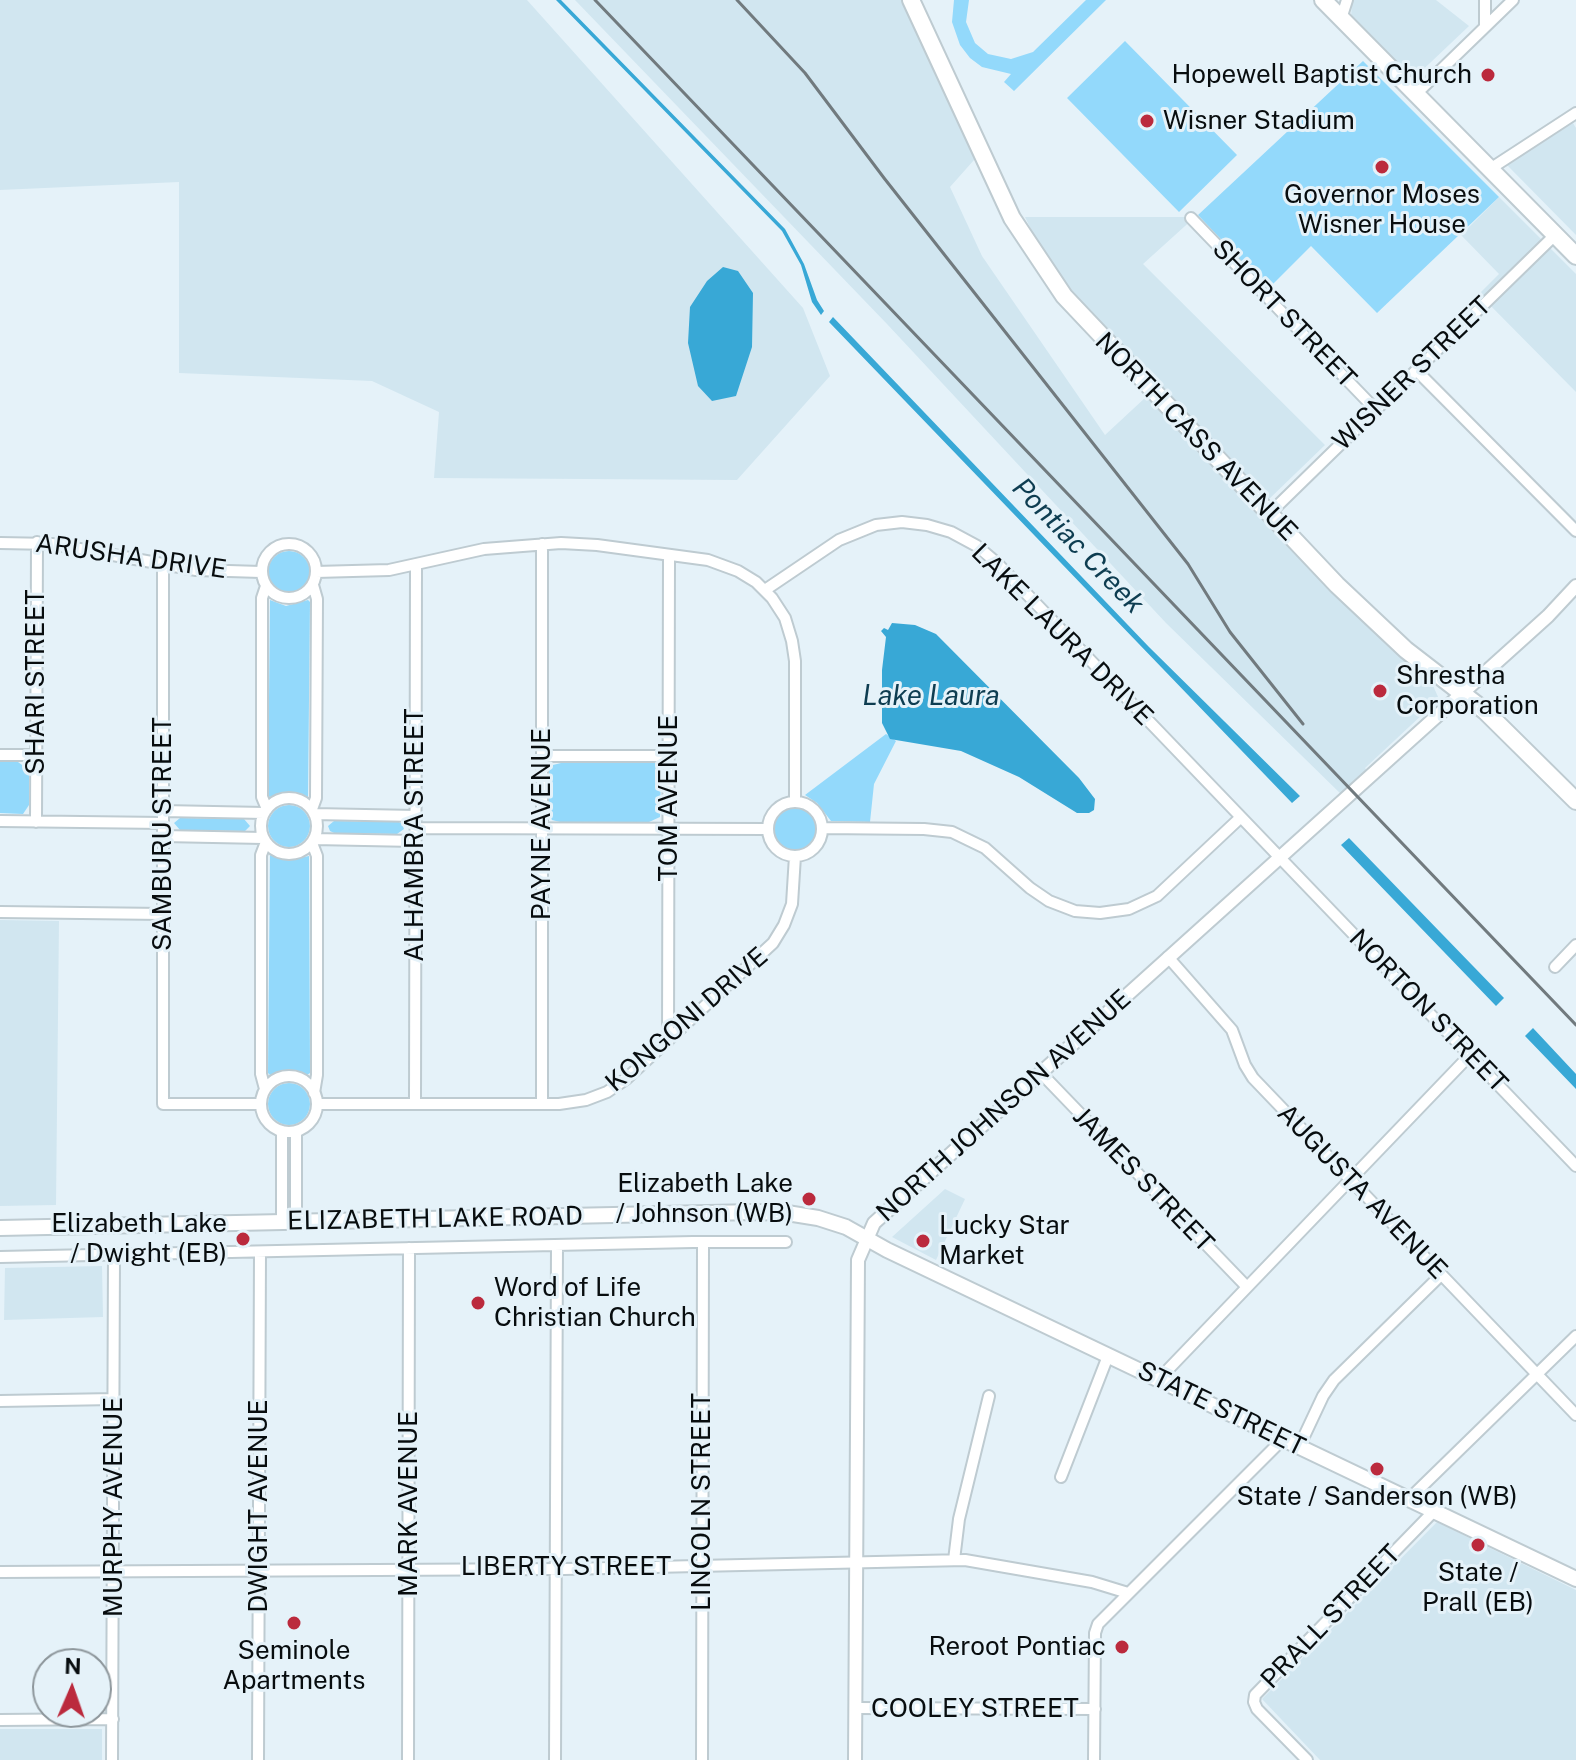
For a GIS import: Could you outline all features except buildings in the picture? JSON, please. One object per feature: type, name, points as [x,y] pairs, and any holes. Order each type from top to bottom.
[{"type":"main road","name":"NORTH CASS AVENUE","points":[[911,0],[1006,206],[1051,280],[1337,585],[1390,637],[1500,725],[1576,801]]},
{"type":"main road","points":[[1323,0],[1576,256]]},
{"type":"main road","name":"ELIZABETH LAKE ROAD","points":[[0,1228],[773,1212],[818,1218],[867,1237]]},
{"type":"main road","name":"STATE STREET","points":[[867,1237],[887,1250],[1576,1579]]},
{"type":"street","points":[[1341,19],[1347,0]]},
{"type":"street","points":[[1485,0],[1485,27]]},
{"type":"street","points":[[1416,94],[1513,0]]},
{"type":"street","points":[[1490,169],[1576,113]]},
{"type":"street","name":"SHORT STREET","points":[[1191,218],[1376,410]]},
{"type":"street","name":"WISNER STREET","points":[[1270,513],[1555,235]]},
{"type":"street","points":[[1416,370],[1576,531]]},
{"type":"street","name":"LAKE LAURA DRIVE","points":[[765,590],[839,540],[870,527],[909,522],[958,535],[997,563],[1279,857]]},
{"type":"street","name":"ARUSHA DRIVE","points":[[0,543],[37,542],[205,571],[261,572]]},
{"type":"street","name":"SHARI STREET","points":[[36,822],[37,542]]},
{"type":"street","points":[[313,585],[305,593],[291,599],[277,596],[266,586],[261,572],[270,551],[286,544],[308,551],[316,572],[313,585],[317,599],[316,798],[313,812],[317,826],[313,841],[317,856],[317,1075],[312,1119],[296,1131],[282,1131],[267,1121],[261,1104],[265,1089],[261,1074],[261,855],[265,840],[261,825],[266,811],[277,801],[289,798],[302,801],[313,812],[416,816]]},
{"type":"street","name":"PAYNE AVENUE","points":[[542,544],[542,1104]]},
{"type":"street","points":[[316,572],[380,571],[484,549],[586,544],[723,564],[743,573],[765,590],[785,618],[794,651],[795,801]]},
{"type":"street","name":"TOM AVENUE","points":[[668,1041],[669,555]]},
{"type":"street","name":"SAMBURU STREET","points":[[163,565],[163,1104],[261,1104]]},
{"type":"street","name":"ALHAMBRA STREET","points":[[415,1104],[416,565]]},
{"type":"street","points":[[266,586],[262,598],[261,790],[266,811]]},
{"type":"street","name":"NORTH JOHNSON AVENUE","points":[[855,1760],[858,1260],[874,1223],[1548,616],[1576,586]]},
{"type":"street","points":[[0,755],[36,755]]},
{"type":"street","points":[[542,756],[669,756]]},
{"type":"street","points":[[795,801],[814,809],[822,828],[814,848],[795,856],[775,848],[767,829],[775,809],[795,801]]},
{"type":"street","points":[[163,811],[266,811]]},
{"type":"street","points":[[822,828],[952,832],[985,848],[1049,901],[1075,911],[1100,913],[1129,909],[1157,896],[1240,818]]},
{"type":"street","points":[[0,821],[163,823]]},
{"type":"street","points":[[416,828],[767,829]]},
{"type":"street","points":[[163,836],[265,840],[276,851],[289,854],[301,851],[313,841],[415,841]]},
{"type":"street","name":"KONGONI DRIVE","points":[[315,1098],[415,1104],[542,1104],[576,1102],[607,1092],[626,1079],[773,943],[792,904],[795,856]]},
{"type":"street","name":"NORTON STREET","points":[[1279,857],[1576,1166]]},
{"type":"street","points":[[0,912],[163,914]]},
{"type":"street","points":[[1555,967],[1576,945]]},
{"type":"street","name":"AUGUSTA AVENUE","points":[[1168,957],[1232,1030],[1253,1078],[1576,1415]]},
{"type":"street","points":[[1158,1380],[1470,1055]]},
{"type":"street","name":"JAMES STREET","points":[[1040,1072],[1247,1287]]},
{"type":"street","points":[[265,1089],[274,1080],[291,1076],[303,1080],[315,1098]]},
{"type":"street","points":[[282,1131],[289,1222]]},
{"type":"street","points":[[289,1222],[296,1131]]},
{"type":"street","name":"ELIZABETH LAKE ROAD","points":[[0,1257],[786,1242]]},
{"type":"street","name":"LINCOLN STREET","points":[[702,1760],[703,1243]]},
{"type":"street","points":[[555,1760],[557,1245]]},
{"type":"street","name":"MARK AVENUE","points":[[408,1760],[409,1248]]},
{"type":"street","name":"DWIGHT AVENUE","points":[[258,1760],[260,1252]]},
{"type":"street","name":"MURPHY AVENUE","points":[[112,1760],[114,1255]]},
{"type":"street","points":[[1299,1447],[1334,1380],[1441,1275]]},
{"type":"street","points":[[1409,1499],[1576,1336]]},
{"type":"street","points":[[1061,1477],[1108,1356]]},
{"type":"street","points":[[954,1560],[959,1519],[989,1396]]},
{"type":"street","points":[[0,1401],[114,1399]]},
{"type":"street","points":[[1094,1760],[1096,1629],[1099,1622],[1283,1439]]},
{"type":"street","name":"PRALL STREET","points":[[1307,1760],[1257,1709],[1255,1695],[1434,1511]]},
{"type":"street","name":"LIBERTY STREET","points":[[0,1572],[556,1568],[954,1560],[1092,1582],[1128,1593]]},
{"type":"street","name":"COOLEY STREET","points":[[855,1708],[1095,1709]]},
{"type":"street","points":[[0,1720],[113,1719]]},
{"type":"shaded area","points":[[0,0],[527,0],[803,308],[830,376],[737,480],[434,478],[439,412],[372,381],[179,373],[179,182],[0,190]]},
{"type":"shaded area","points":[[575,0],[911,0],[982,151],[950,187],[982,256],[1105,435],[1146,397],[1347,606],[1394,652],[1430,679],[1439,699],[1365,768],[1370,775],[1345,798],[1166,623],[887,324]]},
{"type":"shaded area","points":[[954,0],[969,0],[966,22],[975,43],[988,54],[1011,59],[1033,52],[1086,0],[1106,0],[1014,91],[1004,82],[1011,74],[982,67],[960,45],[952,22]]},
{"type":"shaded area","points":[[1352,0],[1436,0],[1469,26],[1411,81],[1351,19]]},
{"type":"shaded area","name":"Wisner Stadium","points":[[1125,41],[1237,155],[1179,212],[1067,98]]},
{"type":"shaded area","points":[[1363,61],[1499,197],[1377,313],[1311,246],[1268,289],[1198,215]]},
{"type":"shaded area","points":[[1573,123],[1576,128],[1576,235],[1507,165]]},
{"type":"shaded area","points":[[1499,197],[1576,274],[1576,392],[1479,294],[1499,274],[1461,235]]},
{"type":"shaded area","points":[[1025,217],[1195,217],[1143,264],[1325,445],[1267,501],[1063,284]]},
{"type":"shaded area","points":[[289,551],[304,557],[310,572],[304,587],[289,593],[274,587],[268,572],[274,557]]},
{"type":"shaded area","points":[[270,600],[286,606],[310,602],[308,797],[289,792],[268,796]]},
{"type":"shaded area","points":[[886,734],[896,741],[874,784],[870,822],[831,821],[817,803],[805,795]]},
{"type":"shaded area","points":[[0,761],[18,762],[29,770],[29,805],[23,814],[0,813]]},
{"type":"shaded area","points":[[565,762],[656,763],[661,771],[660,817],[649,822],[552,820],[548,812],[548,772],[553,765]]},
{"type":"shaded area","points":[[289,805],[304,811],[310,826],[304,841],[289,847],[274,841],[268,826],[274,811]]},
{"type":"shaded area","points":[[795,808],[810,814],[816,829],[810,844],[795,850],[780,844],[774,829],[780,814]]},
{"type":"shaded area","points":[[180,818],[244,819],[250,826],[245,831],[180,830],[174,823]]},
{"type":"shaded area","points":[[334,821],[399,822],[404,829],[397,834],[334,833],[328,826]]},
{"type":"shaded area","points":[[270,855],[288,860],[309,856],[310,1073],[307,1075],[291,1070],[268,1073]]},
{"type":"shaded area","points":[[0,920],[59,921],[56,1205],[0,1206]]},
{"type":"shaded area","points":[[289,1083],[304,1089],[310,1104],[304,1119],[289,1125],[274,1119],[268,1104],[274,1089]]},
{"type":"shaded area","points":[[945,1189],[965,1199],[936,1260],[892,1237]]},
{"type":"shaded area","points":[[102,1266],[103,1317],[4,1320],[5,1268]]},
{"type":"shaded area","points":[[1437,1522],[1576,1590],[1576,1760],[1320,1760],[1262,1699]]},
{"type":"shaded area","points":[[0,1729],[102,1729],[102,1760],[0,1760]]},
{"type":"water","points":[[556,0],[561,0],[785,229],[824,311],[821,315],[812,302],[801,265],[782,231]]},
{"type":"water","points":[[723,267],[738,271],[753,293],[752,347],[736,396],[712,401],[698,386],[688,343],[690,307],[707,281]]},
{"type":"water","points":[[833,317],[1149,647],[1300,796],[1292,803],[829,322]]},
{"type":"water","name":"Lake Laura","points":[[892,623],[915,625],[936,634],[1079,778],[1095,799],[1094,810],[1077,813],[1019,777],[961,751],[890,739],[882,723],[882,670],[886,637],[881,631],[884,628],[888,630]]},
{"type":"water","points":[[1349,838],[1504,998],[1496,1006],[1341,845]]},
{"type":"water","points":[[1533,1028],[1576,1074],[1576,1089],[1525,1036]]},
{"type":"railway","points":[[595,0],[1576,1025]]},
{"type":"railway","points":[[737,0],[805,73],[1188,564],[1230,632],[1303,724]]},
{"type":"place","name":"Hopewell Baptist Church","points":[[1488,75]]},
{"type":"place","name":"Wisner Stadium","points":[[1147,121]]},
{"type":"place","name":"Governor Moses Wisner House","points":[[1382,167]]},
{"type":"place","name":"Shrestha Corporation","points":[[1380,691]]},
{"type":"place","name":"Elizabeth Lake / Johnson (WB)","points":[[809,1199]]},
{"type":"place","name":"Elizabeth Lake / Dwight (EB)","points":[[243,1239]]},
{"type":"place","name":"Lucky Star Market","points":[[923,1241]]},
{"type":"place","name":"Word of Life Christian Church","points":[[478,1303]]},
{"type":"place","name":"State / Sanderson (WB)","points":[[1377,1469]]},
{"type":"place","name":"State / Prall (EB)","points":[[1478,1545]]},
{"type":"place","name":"Seminole Apartments","points":[[294,1623]]},
{"type":"place","name":"Reroot Pontiac","points":[[1122,1647]]},
{"type":"water label","name":"Pontiac Creek","points":[[1078,546]]}]
